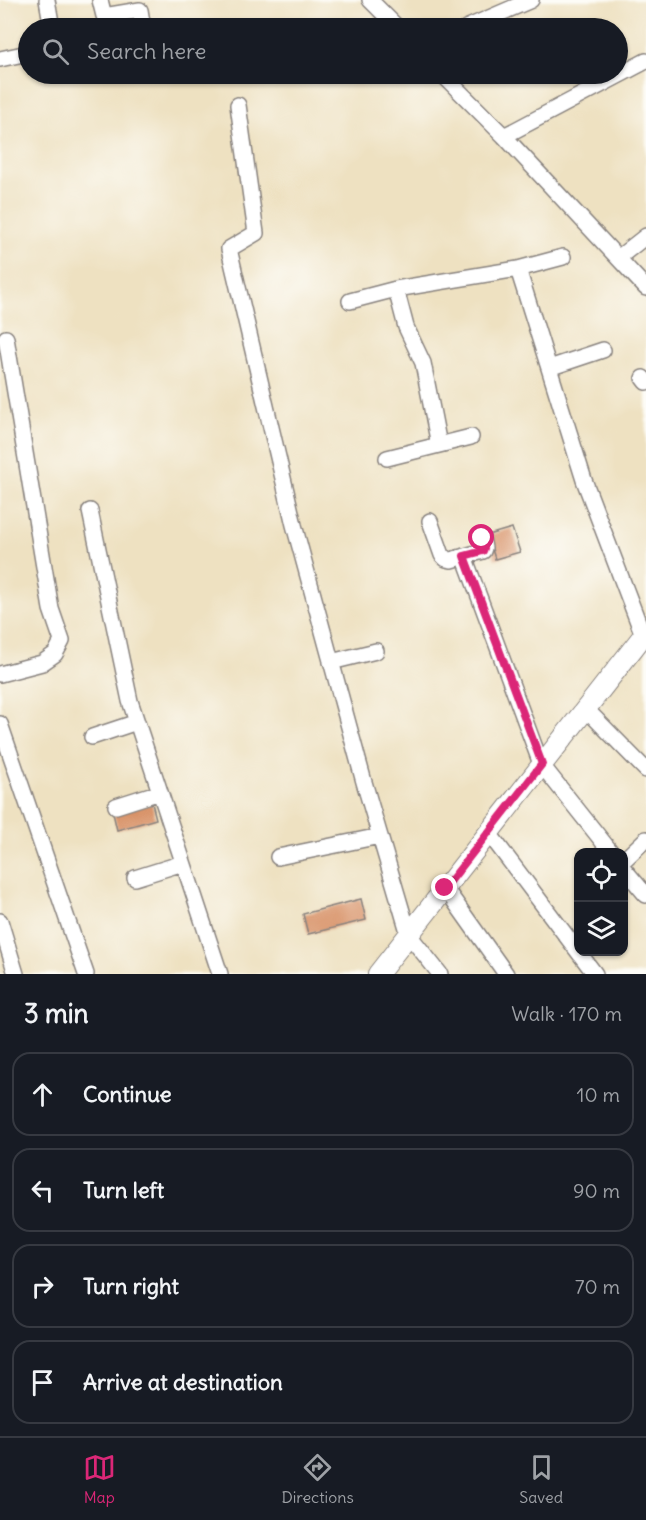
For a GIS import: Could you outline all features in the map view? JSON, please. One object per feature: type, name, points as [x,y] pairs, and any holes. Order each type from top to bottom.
[{"type":"street","points":[[47,0],[50,18]]},
{"type":"street","points":[[100,0],[104,16],[140,10],[141,18]]},
{"type":"street","points":[[370,0],[388,18]]},
{"type":"street","points":[[489,18],[531,0]]},
{"type":"street","points":[[0,59],[18,55]]},
{"type":"street","points":[[628,71],[646,61]]},
{"type":"street","points":[[451,84],[504,136],[646,288]]},
{"type":"street","points":[[504,136],[602,84]]},
{"type":"street","points":[[238,105],[256,233],[229,249],[294,525],[380,836],[409,935],[440,974]]},
{"type":"street","points":[[618,258],[646,237]]},
{"type":"street","points":[[350,300],[518,269],[563,257]]},
{"type":"street","points":[[378,974],[585,708],[645,635],[584,480],[518,269]]},
{"type":"street","points":[[396,290],[406,327],[423,363],[440,445]]},
{"type":"street","points":[[0,674],[42,663],[55,654],[62,641],[51,609],[6,338]]},
{"type":"street","points":[[549,368],[603,350]]},
{"type":"street","points":[[387,458],[471,437]]},
{"type":"street","points":[[90,511],[130,701],[220,974]]},
{"type":"street","points":[[430,521],[442,555],[446,559],[451,560],[483,551],[482,538]]},
{"type":"street","points":[[464,556],[542,764],[608,848]]},
{"type":"street","points":[[331,662],[376,651]]},
{"type":"street","points":[[585,708],[646,770]]},
{"type":"street","points":[[92,737],[137,722]]},
{"type":"street","points":[[0,724],[86,974]]},
{"type":"street","points":[[116,806],[160,792]]},
{"type":"street","points":[[488,832],[595,974]]},
{"type":"street","points":[[278,857],[380,836]]},
{"type":"street","points":[[628,856],[646,839]]},
{"type":"street","points":[[135,878],[183,863]]},
{"type":"street","points":[[628,874],[646,895]]},
{"type":"street","points":[[445,888],[506,974]]},
{"type":"street","points":[[0,921],[16,974]]},
{"type":"building","points":[[512,528],[520,552],[495,559],[488,535]]},
{"type":"building","points":[[152,803],[156,819],[117,830],[113,813]]},
{"type":"building","points":[[361,899],[366,920],[308,934],[303,914]]},
{"type":"route","points":[[445,888],[542,764],[464,556],[483,551],[482,538]]}]
